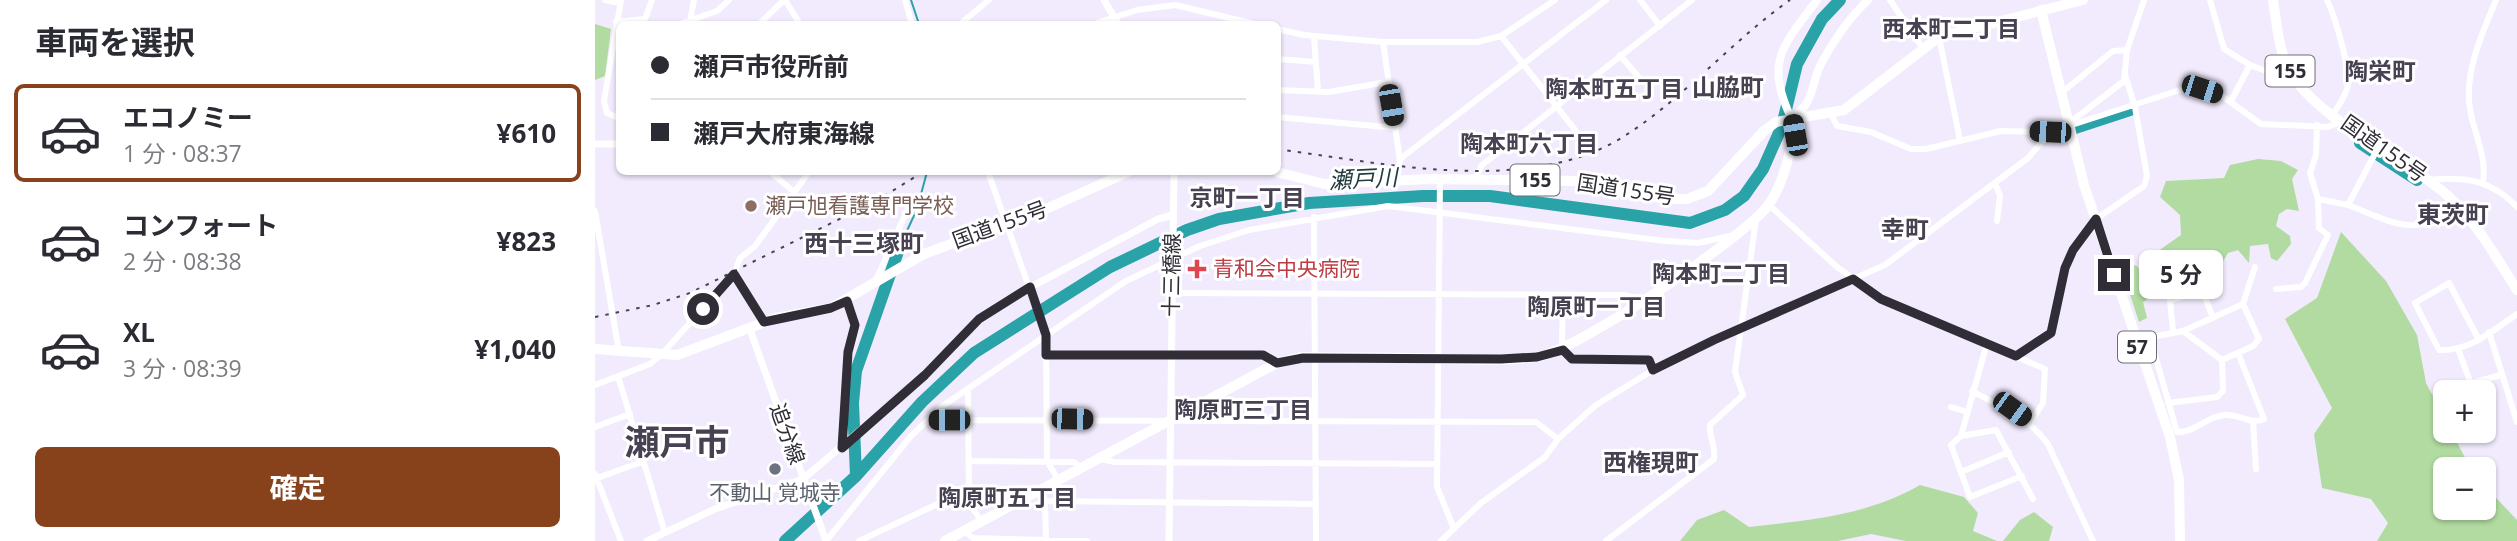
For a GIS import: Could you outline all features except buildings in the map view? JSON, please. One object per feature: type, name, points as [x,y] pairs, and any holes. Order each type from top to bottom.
[{"type":"main road","points":[[945,541],[1277,363],[1315,358],[1537,357],[1563,350],[1643,300],[1735,235],[1769,205],[1795,135],[1776,75],[1781,56],[1795,29],[1817,0]]},
{"type":"main road","points":[[1791,118],[1805,109],[1821,63],[1847,24],[1868,0]]},
{"type":"main road","name":"国道155号","points":[[1281,173],[1324,184],[1396,180],[1440,183],[1474,180],[1577,181],[1667,199],[1687,199],[1709,191],[1764,131],[1776,122],[1831,114],[1855,104],[1922,47],[1939,37],[2039,5],[2083,0]]},
{"type":"main road","name":"国道155号","points":[[2273,0],[2280,44],[2287,66],[2298,83],[2377,151],[2428,180],[2457,204],[2517,290]]},
{"type":"main road","name":"57","points":[[2039,5],[2067,125],[2136,344],[2170,437],[2179,480],[2179,541]]},
{"type":"main road","name":"国道155号","points":[[595,349],[677,355],[764,322],[831,308],[847,301],[902,265],[960,239],[1046,209],[1121,175]]},
{"type":"street","points":[[605,0],[620,2],[616,21]]},
{"type":"street","points":[[626,21],[645,19],[652,0]]},
{"type":"street","points":[[690,21],[694,0]]},
{"type":"street","points":[[692,21],[717,11],[729,0]]},
{"type":"street","points":[[762,21],[784,0],[798,21]]},
{"type":"street","points":[[905,0],[911,21]]},
{"type":"street","points":[[964,21],[989,0]]},
{"type":"street","points":[[1104,0],[1116,21],[1137,10],[1175,5],[1227,21]]},
{"type":"street","points":[[1281,30],[1314,36],[1383,42],[1477,42],[1501,36],[1555,0]]},
{"type":"street","points":[[1400,159],[1606,0]]},
{"type":"street","points":[[1640,0],[1660,26]]},
{"type":"street","points":[[1474,180],[1482,165],[1692,0]]},
{"type":"street","points":[[1890,0],[1922,47]]},
{"type":"street","points":[[2067,125],[2124,81],[2127,50],[2144,0]]},
{"type":"street","points":[[2210,0],[2224,49],[2250,65],[2298,83]]},
{"type":"street","points":[[1831,114],[1837,126],[1871,132],[1911,149],[1926,149],[2001,131],[2050,132],[2135,107],[2186,88],[2202,89],[2231,101],[2261,124],[2339,125],[2338,118],[2348,79],[2336,17],[2327,0]]},
{"type":"street","points":[[2483,182],[2486,167],[2470,110],[2468,87],[2475,56],[2496,0]]},
{"type":"street","points":[[616,22],[604,107],[607,113],[616,117]]},
{"type":"street","points":[[1314,36],[1318,92]]},
{"type":"street","points":[[1501,36],[1583,140]]},
{"type":"street","points":[[1939,37],[1960,140]]},
{"type":"street","points":[[1383,42],[1400,159],[1396,180]]},
{"type":"street","points":[[2060,94],[2113,51],[2127,50]]},
{"type":"street","points":[[1620,55],[1642,81]]},
{"type":"street","points":[[1281,59],[1316,62]]},
{"type":"street","points":[[2231,101],[2250,65]]},
{"type":"street","points":[[609,75],[616,74]]},
{"type":"street","points":[[2016,356],[2051,333],[2065,268],[2073,250],[2096,219],[2144,186],[2147,176],[2135,107],[2125,75]]},
{"type":"street","points":[[1281,90],[1318,92],[1387,82]]},
{"type":"street","points":[[1281,117],[1396,128]]},
{"type":"street","points":[[2276,289],[2301,287],[2305,283],[2328,235],[2319,228],[2318,199],[2310,173],[2316,155],[2317,125]]},
{"type":"street","points":[[1441,541],[1481,503],[1545,457],[1558,439],[1596,405],[1653,370],[1900,256],[2028,158],[2050,132]]},
{"type":"street","points":[[595,144],[616,144]]},
{"type":"street","points":[[2348,205],[2377,151]]},
{"type":"street","points":[[773,175],[793,191]]},
{"type":"street","points":[[595,385],[650,364],[661,355],[734,274],[740,258],[755,246],[806,175]]},
{"type":"street","points":[[989,175],[1045,332],[1047,461],[1058,479]]},
{"type":"street","name":"十三橋線","points":[[1169,541],[1174,175]]},
{"type":"street","points":[[2428,180],[2451,177],[2483,182],[2504,194],[2517,207]]},
{"type":"street","points":[[1440,183],[1437,464],[1439,498],[1454,529]]},
{"type":"street","points":[[1995,183],[2000,195],[1997,221]]},
{"type":"street","points":[[2318,199],[2348,205],[2409,227],[2437,222],[2457,204]]},
{"type":"street","points":[[877,282],[911,202]]},
{"type":"street","points":[[1769,205],[1853,279],[1881,299],[2045,369],[2045,396],[2041,411],[2030,424]]},
{"type":"street","points":[[825,539],[911,436],[944,405],[1045,332],[1171,255],[1249,230],[1388,206],[1438,210],[1665,241],[1698,243],[1735,235]]},
{"type":"street","points":[[595,211],[619,352]]},
{"type":"street","points":[[1314,217],[1316,541]]},
{"type":"street","points":[[647,541],[715,509],[803,479],[925,375],[979,319],[1158,219],[1173,218]]},
{"type":"street","points":[[1606,541],[1714,459],[1716,449],[1709,434],[1710,425],[1743,395],[1735,372],[1756,219]]},
{"type":"street","points":[[2222,360],[2259,340],[2243,304],[2255,267]]},
{"type":"street","points":[[734,274],[764,322]]},
{"type":"street","points":[[2479,340],[2449,283],[2414,303],[2439,349],[2458,349],[2479,340],[2517,314]]},
{"type":"street","points":[[1171,293],[1624,295],[1643,300]]},
{"type":"street","points":[[2173,331],[2170,300],[2196,293],[2204,295],[2213,318]]},
{"type":"street","points":[[1563,296],[1563,350],[1572,359],[1649,360],[1653,370]]},
{"type":"street","points":[[843,447],[848,352],[855,325],[847,301]]},
{"type":"street","points":[[2136,344],[2173,331],[2183,331],[2243,304]]},
{"type":"street","name":"追分線","points":[[749,327],[825,539]]},
{"type":"street","points":[[2183,331],[2222,360]]},
{"type":"street","points":[[2489,332],[2517,422]]},
{"type":"street","points":[[1961,436],[1987,343]]},
{"type":"street","points":[[2136,344],[2153,348],[2177,432],[2184,432],[2213,417],[2227,415],[2253,422],[2260,421],[2265,416],[2238,353]]},
{"type":"street","points":[[2458,349],[2470,380]]},
{"type":"street","points":[[1046,355],[1263,355],[1277,363]]},
{"type":"street","points":[[2168,403],[2220,396],[2222,360]]},
{"type":"street","points":[[2482,380],[2501,375]]},
{"type":"street","points":[[618,376],[665,533]]},
{"type":"street","points":[[968,389],[969,502],[981,521]]},
{"type":"street","points":[[1972,391],[2012,409],[2048,444],[2093,541]]},
{"type":"street","points":[[1951,407],[1967,412]]},
{"type":"street","points":[[595,427],[630,414]]},
{"type":"street","points":[[929,420],[1047,418],[1536,422],[1558,439]]},
{"type":"street","points":[[2253,422],[2256,469]]},
{"type":"street","points":[[2022,476],[1970,497],[1951,445],[1961,436],[1996,430],[2022,476],[2033,499]]},
{"type":"street","points":[[1961,472],[2009,452]]},
{"type":"street","points":[[1098,458],[1115,462],[1437,464]]},
{"type":"street","points":[[621,541],[596,477],[644,461]]},
{"type":"street","points":[[969,461],[1074,462],[1080,467]]},
{"type":"street","points":[[1039,490],[1045,501],[1046,541]]},
{"type":"street","points":[[859,541],[944,501],[969,502]]},
{"type":"street","points":[[1045,501],[1315,504]]},
{"type":"street","points":[[960,535],[973,538],[1087,541]]},
{"type":"green space","points":[[595,24],[611,29],[605,76],[595,80]]},
{"type":"green space","points":[[2258,159],[2281,161],[2298,170],[2292,179],[2299,211],[2287,209],[2279,214],[2276,226],[2290,236],[2291,244],[2277,261],[2271,258],[2268,244],[2250,246],[2249,263],[2238,250],[2228,253],[2222,263],[2155,269],[2151,256],[2181,235],[2180,215],[2160,197],[2166,181],[2224,178],[2230,165]]},
{"type":"green space","points":[[2341,232],[2386,281],[2417,335],[2426,383],[2433,396],[2433,443],[2457,443],[2465,457],[2433,457],[2433,520],[2496,520],[2496,498],[2517,520],[2517,541],[2377,541],[2388,523],[2371,499],[2322,488],[2314,434],[2332,408],[2285,319],[2317,298]]},
{"type":"green space","points":[[2136,265],[2142,273],[2147,300],[2143,302],[2147,318],[2139,322],[2122,270]]},
{"type":"green space","points":[[1920,485],[1964,497],[1978,513],[1973,531],[1997,541],[1906,541],[1871,534],[1838,541],[1680,541],[1697,520],[1724,510],[1749,527],[1793,522],[1837,515],[1879,504]]},
{"type":"green space","points":[[2034,512],[2053,527],[2049,541],[2003,541],[2020,520]]},
{"type":"waterway","points":[[911,0],[918,21]]},
{"type":"waterway","name":"瀬戸川","points":[[785,541],[856,476],[922,402],[974,353],[1110,267],[1187,230],[1219,219],[1309,203],[1423,196],[1490,196],[1690,223],[1725,210],[1744,196],[1763,169],[1782,126],[1797,64],[1822,19],[1840,0]]},
{"type":"waterway","points":[[2072,129],[2130,110]]},
{"type":"waterway","points":[[2360,143],[2417,180]]},
{"type":"waterway","points":[[900,246],[917,209],[926,175]]},
{"type":"waterway","points":[[856,476],[853,403],[856,371],[900,246]]},
{"type":"railway","points":[[1281,150],[1409,167],[1456,170],[1502,170],[1547,165],[1588,154],[1626,135],[1648,120],[1790,0]]},
{"type":"railway","points":[[595,317],[653,305],[690,293],[876,201],[918,175]]},
{"type":"place","name":"瀬戸旭看護専門学校","points":[[751,206]]},
{"type":"place","name":"青和会中央病院","points":[[1197,269]]},
{"type":"place","name":"不動山 覚城寺","points":[[775,469]]},
{"type":"district","name":"西本町二丁目","points":[[1951,29]]},
{"type":"district","name":"陶栄町","points":[[2380,72]]},
{"type":"district","name":"山脇町","points":[[1728,88]]},
{"type":"district","name":"陶本町五丁目","points":[[1614,89]]},
{"type":"district","name":"陶本町六丁目","points":[[1529,144]]},
{"type":"district","name":"京町一丁目","points":[[1247,198]]},
{"type":"district","name":"東茨町","points":[[2453,215]]},
{"type":"district","name":"幸町","points":[[1905,230]]},
{"type":"district","name":"西十三塚町","points":[[864,244]]},
{"type":"district","name":"陶本町二丁目","points":[[1721,274]]},
{"type":"district","name":"陶原町一丁目","points":[[1596,307]]},
{"type":"district","name":"陶原町三丁目","points":[[1243,410]]},
{"type":"district","name":"瀬戸市","points":[[677,443]]},
{"type":"district","name":"西権現町","points":[[1651,463]]},
{"type":"district","name":"陶原町五丁目","points":[[1007,498]]},
{"type":"route","points":[[703,309],[734,274],[764,322],[831,308],[847,301],[855,325],[848,352],[842,408],[842,448],[925,375],[952,343],[979,319],[1030,287],[1046,335],[1046,355],[1263,355],[1277,363],[1303,358],[1501,359],[1537,357],[1563,350],[1565,355],[1572,359],[1649,360],[1653,370],[1853,279],[1881,299],[1900,304],[2016,356],[2051,333],[2057,319],[2065,268],[2073,250],[2096,219],[2114,275]]}]
